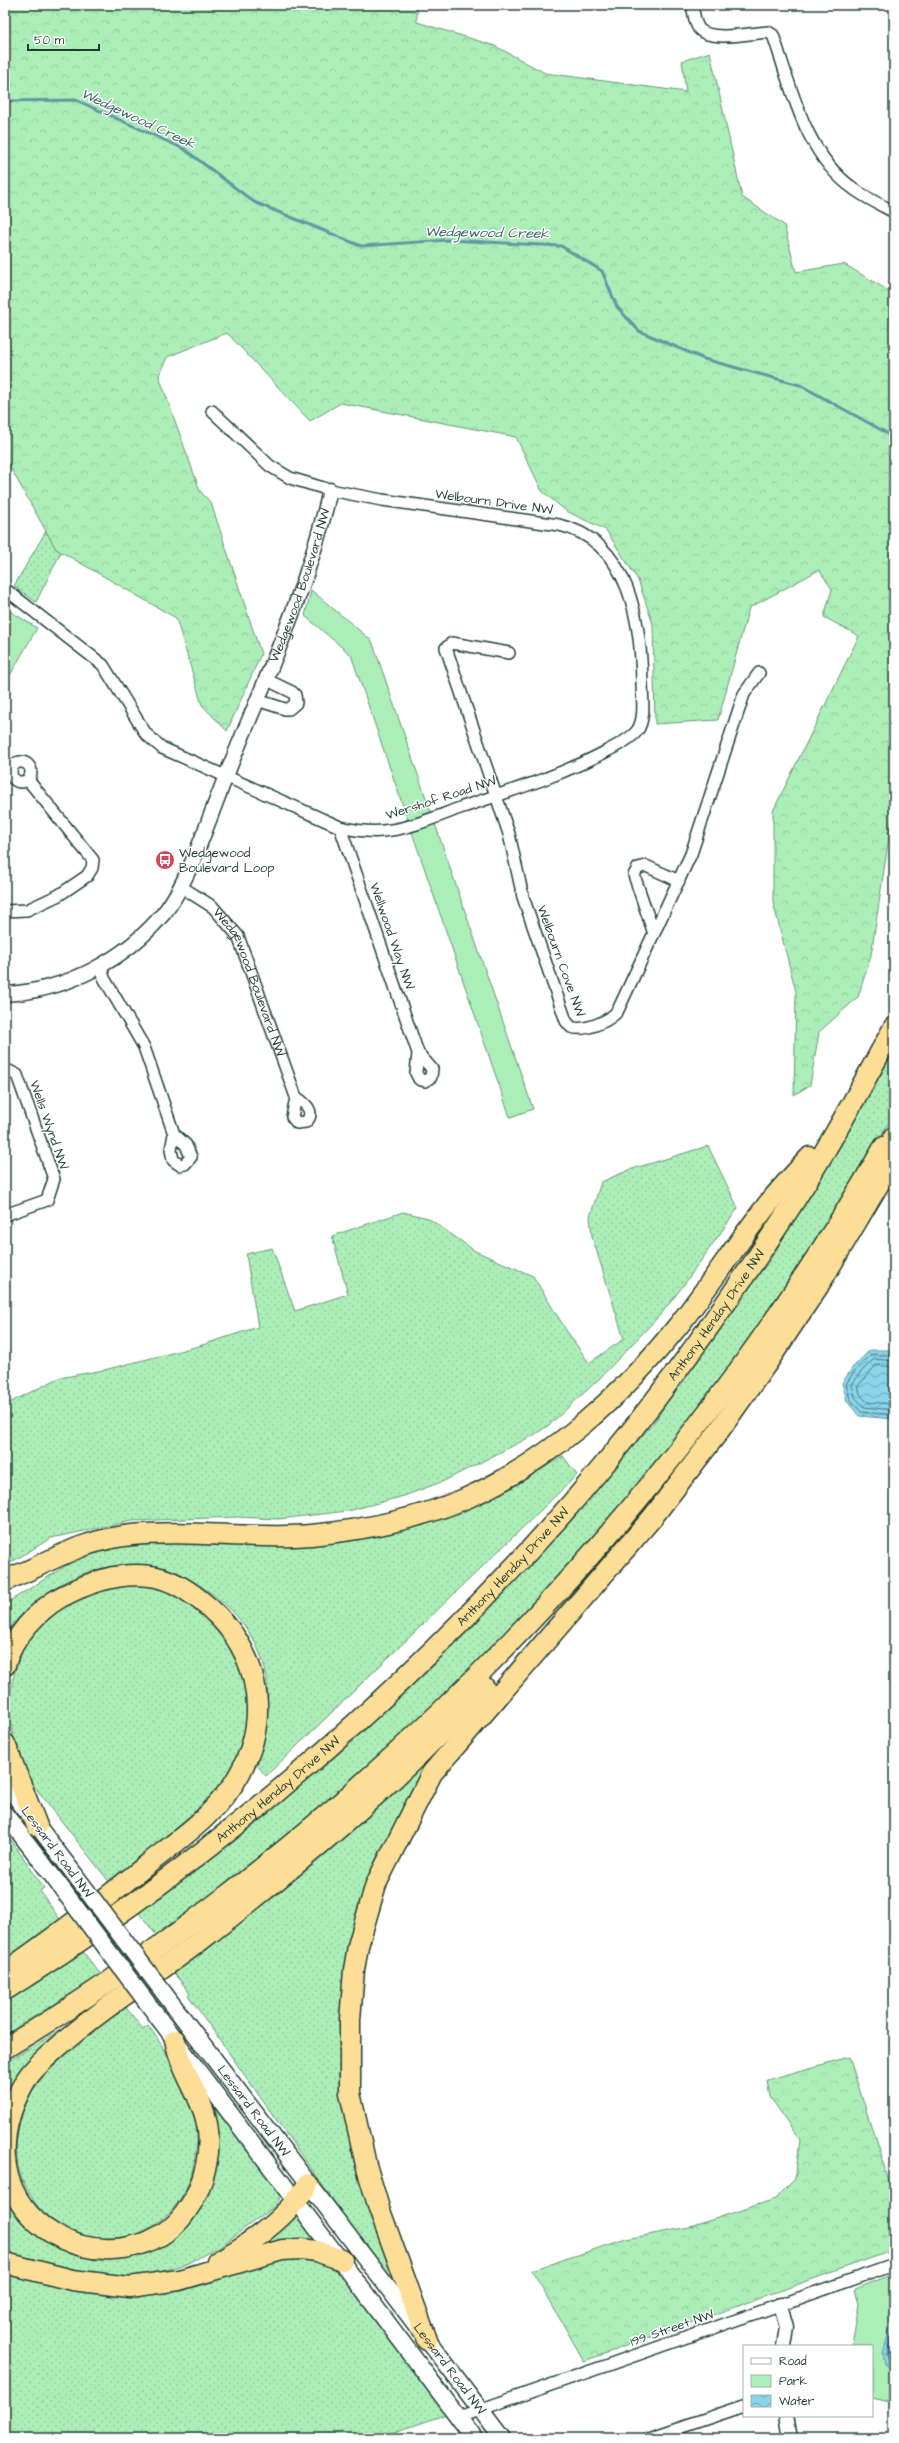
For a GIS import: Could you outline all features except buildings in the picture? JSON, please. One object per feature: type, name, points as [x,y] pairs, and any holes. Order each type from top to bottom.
[{"type":"highway","name":"Anthony Henday Drive NW","points":[[5,1990],[152,1889],[278,1792],[392,1690],[487,1595],[558,1518],[671,1378],[781,1221],[843,1119],[894,1027]]},
{"type":"highway","points":[[5,1581],[78,1546],[134,1535],[299,1536],[381,1525],[462,1500],[498,1482],[538,1456],[587,1420],[628,1383],[681,1322],[769,1203],[843,1119]]},
{"type":"highway","points":[[5,2048],[100,1987],[192,1922],[261,1869],[325,1816],[450,1703],[514,1639],[576,1572],[672,1458],[732,1380],[830,1237],[894,1130]]},
{"type":"highway","points":[[427,2340],[379,2208],[366,2165],[350,2093],[350,2020],[354,1970],[358,1946],[376,1884],[432,1773],[652,1518],[716,1435],[769,1360],[819,1285],[883,1178],[894,1137]]},
{"type":"highway","points":[[5,1591],[41,1565]]},
{"type":"highway","points":[[176,2040],[180,2062],[205,2115],[209,2136],[202,2182],[189,2208],[179,2222],[146,2243],[117,2249],[81,2247],[42,2229],[15,2192],[9,2179],[5,2159],[5,2136],[12,2106],[26,2080],[42,2062],[76,2031],[200,1940],[289,1869],[371,1798],[464,1710],[530,1636],[576,1572]]},
{"type":"highway","points":[[5,1664],[20,1636],[34,1617],[50,1603],[89,1583],[103,1579],[151,1576],[187,1590],[226,1622],[250,1663],[257,1706],[251,1746],[240,1773],[225,1795],[204,1818],[92,1909],[5,1972]]},
{"type":"highway","points":[[5,1744],[37,1826]]},
{"type":"highway","points":[[180,2280],[199,2272],[245,2244],[297,2201],[308,2184]]},
{"type":"highway","points":[[5,2262],[72,2280],[106,2285],[145,2287],[180,2280],[282,2250],[302,2249],[316,2251],[342,2260]]},
{"type":"main road","name":"Lessard Road NW","points":[[5,1783],[502,2438]]},
{"type":"main road","name":"Lessard Road NW","points":[[5,1814],[342,2260],[474,2438]]},
{"type":"street","points":[[692,5],[696,24],[700,30],[714,37],[768,32],[773,35],[804,124],[821,157],[853,189],[894,212]]},
{"type":"street","name":"Welbourn Drive NW","points":[[212,411],[276,470],[290,478],[330,490],[382,500],[559,525],[574,530],[591,539],[606,552],[617,567],[637,619],[641,642],[642,714],[637,730]]},
{"type":"street","name":"Wedgewood Boulevard NW","points":[[5,994],[26,993],[68,981],[101,966],[135,943],[164,913],[180,886],[257,700],[302,586],[330,490]]},
{"type":"street","name":"Wershof Road NW","points":[[5,589],[103,665],[146,734],[162,748],[340,827],[364,832],[392,830],[496,796],[573,768],[625,741],[637,730]]},
{"type":"street","points":[[496,796],[446,648],[452,643],[509,653]]},
{"type":"street","name":"Welbourn Cove NW","points":[[496,796],[511,842],[523,898],[566,1021],[571,1027],[583,1028],[613,1016],[654,934],[691,854],[744,694],[759,673]]},
{"type":"street","name":"Wedgewood Boulevard NW","points":[[257,700],[285,709],[290,709],[296,703],[295,695],[292,692],[265,679]]},
{"type":"street","points":[[5,911],[27,910],[43,904],[87,876],[92,868],[93,860],[28,780]]},
{"type":"street","name":"Wellwood Way NW","points":[[340,827],[418,1053]]},
{"type":"street","points":[[654,934],[634,875],[638,868],[646,866],[679,881]]},
{"type":"street","name":"Wedgewood Boulevard NW","points":[[180,886],[213,907],[238,936],[296,1097]]},
{"type":"street","points":[[101,966],[104,978],[144,1047],[174,1134]]},
{"type":"street","name":"Wells Wynd NW","points":[[5,1069],[17,1075],[54,1179],[47,1200],[5,1215]]},
{"type":"street","name":"199 Street NW","points":[[459,2417],[894,2265]]},
{"type":"street","points":[[781,2305],[787,2327],[784,2345]]},
{"type":"street","points":[[649,2438],[743,2406]]},
{"type":"street","points":[[786,2417],[790,2438]]},
{"type":"green space","points":[[5,5],[417,5],[417,22],[495,46],[545,73],[686,92],[682,61],[710,52],[742,197],[784,225],[796,272],[844,264],[894,294],[894,819],[891,824],[871,955],[858,997],[819,1032],[810,1085],[794,1095],[796,992],[773,902],[773,811],[859,636],[824,617],[832,589],[819,570],[749,608],[718,720],[655,724],[653,624],[638,580],[606,530],[566,511],[542,491],[516,437],[341,403],[310,421],[227,333],[167,357],[159,376],[200,491],[211,503],[261,654],[227,731],[202,705],[176,618],[56,549],[5,458]]},
{"type":"green space","points":[[46,531],[56,549],[61,552],[36,602],[14,586]]},
{"type":"green space","points":[[311,590],[372,641],[533,1109],[510,1117],[351,655],[305,616]]},
{"type":"green space","points":[[5,608],[37,628],[5,684]]},
{"type":"green space","points":[[894,1051],[894,1114],[854,1181],[805,1259],[743,1349],[611,1521],[468,1676],[324,1806],[157,1936],[137,1910],[439,1656],[653,1424],[718,1322],[769,1262]]},
{"type":"green space","points":[[708,1146],[738,1208],[683,1286],[661,1314],[598,1380],[549,1425],[534,1435],[444,1481],[404,1496],[348,1511],[278,1519],[237,1517],[132,1521],[51,1538],[5,1566],[5,1405],[59,1378],[104,1370],[199,1346],[258,1327],[246,1254],[272,1248],[295,1311],[348,1294],[332,1236],[403,1212],[428,1218],[475,1251],[533,1276],[566,1330],[589,1363],[624,1339],[592,1236],[590,1217],[601,1182],[629,1170]]},
{"type":"green space","points":[[563,1456],[577,1475],[266,1776],[256,1764],[268,1702],[267,1677],[260,1654],[244,1624],[229,1608],[211,1593],[180,1573],[166,1569],[130,1565],[109,1567],[88,1572],[69,1580],[50,1591],[18,1618],[5,1635],[5,1604],[75,1560],[107,1547],[150,1541],[232,1541],[476,1503],[510,1489]]},
{"type":"green space","points":[[125,1585],[145,1585],[175,1591],[229,1635],[249,1686],[245,1754],[208,1805],[114,1888],[27,1777],[13,1736],[10,1714],[11,1692],[15,1671],[22,1652],[33,1633],[58,1608],[71,1600],[86,1594]]},
{"type":"green space","points":[[443,1744],[377,1857],[357,1910],[350,1958],[341,2045],[403,2299],[188,1995],[190,1994],[175,1973],[438,1746]]},
{"type":"green space","points":[[5,1831],[44,1888],[40,1891],[61,1921],[5,1961]]},
{"type":"green space","points":[[81,1949],[101,1975],[5,2035],[5,1998]]},
{"type":"green space","points":[[124,2005],[143,2029],[148,2025],[165,2050],[180,2077],[195,2120],[197,2146],[191,2176],[184,2193],[174,2208],[161,2220],[147,2229],[130,2235],[111,2238],[91,2237],[75,2233],[58,2226],[49,2220],[40,2210],[22,2179],[16,2152],[17,2138],[23,2111],[28,2099],[42,2077],[76,2044]]},
{"type":"green space","points":[[60,2030],[61,2034],[5,2107],[5,2063]]},
{"type":"green space","points":[[849,2057],[894,2197],[894,2250],[584,2361],[532,2270],[626,2239],[690,2227],[775,2199],[795,2179],[800,2140],[770,2097],[767,2080]]},
{"type":"green space","points":[[210,2103],[243,2139],[282,2194],[276,2205],[222,2245],[189,2263],[144,2277],[98,2275],[5,2252],[5,2185],[97,2257],[193,2212]]},
{"type":"green space","points":[[292,2215],[298,2215],[323,2245],[252,2246]]},
{"type":"green space","points":[[290,2252],[332,2263],[450,2413],[378,2438],[5,2438],[5,2272],[96,2293],[138,2296],[182,2291],[213,2282],[260,2259]]},
{"type":"green space","points":[[894,2274],[894,2403],[873,2398],[873,2345],[852,2345],[859,2305],[855,2289]]},
{"type":"water","points":[[870,1350],[890,1350],[894,1353],[894,1419],[859,1416],[847,1401],[842,1383],[853,1367]]},
{"type":"water","points":[[893,2317],[894,2371],[885,2364],[883,2353]]},
{"type":"waterway","name":"Wedgewood Creek","points":[[5,101],[76,100],[184,149],[254,202],[361,246],[448,240],[561,246],[602,271],[617,307],[639,331],[704,359],[800,385],[894,437]]},
{"type":"place","name":"Wedgewood Boulevard Loop","points":[[165,860]]}]
